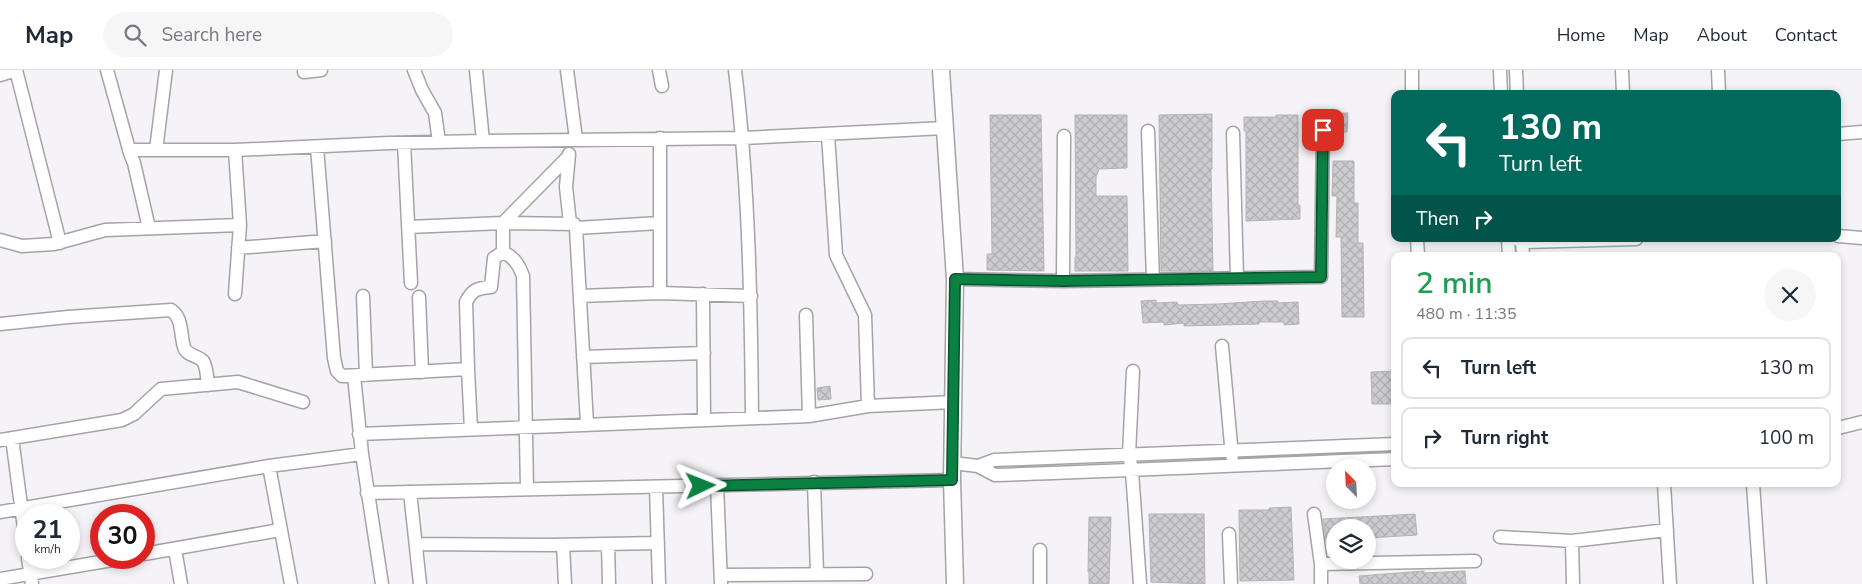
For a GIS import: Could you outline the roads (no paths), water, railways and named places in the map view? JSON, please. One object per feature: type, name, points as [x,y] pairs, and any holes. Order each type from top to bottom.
[{"type":"street","points":[[0,75],[16,70],[60,243]]},
{"type":"street","points":[[106,70],[134,164],[149,228]]},
{"type":"street","points":[[156,150],[166,70]]},
{"type":"street","points":[[304,72],[321,70]]},
{"type":"street","points":[[414,70],[422,90],[435,113],[439,142]]},
{"type":"street","points":[[476,70],[483,141]]},
{"type":"street","points":[[567,70],[573,139],[569,156],[566,187],[573,226],[580,296],[588,424]]},
{"type":"street","points":[[660,70],[662,86]]},
{"type":"street","points":[[735,70],[743,138],[751,296],[752,418]]},
{"type":"street","points":[[941,70],[955,279],[952,480],[955,584]]},
{"type":"street","points":[[1412,70],[1412,90]]},
{"type":"street","points":[[1500,70],[1502,90]]},
{"type":"street","points":[[1516,70],[1517,90]]},
{"type":"street","points":[[1622,70],[1623,90]]},
{"type":"street","points":[[1718,70],[1719,90]]},
{"type":"street","points":[[129,150],[235,150],[573,139],[743,138],[945,128]]},
{"type":"street","points":[[955,279],[1063,281],[1321,277],[1323,130]]},
{"type":"street","points":[[1148,131],[1153,280]]},
{"type":"street","points":[[1841,134],[1862,132]]},
{"type":"street","points":[[1233,133],[1236,278]]},
{"type":"street","points":[[828,135],[836,255],[865,315],[868,406]]},
{"type":"street","points":[[1063,281],[1064,136]]},
{"type":"street","points":[[660,138],[660,293]]},
{"type":"street","points":[[404,143],[411,282]]},
{"type":"street","points":[[317,146],[334,358],[338,371],[342,376],[360,376],[468,369]]},
{"type":"street","points":[[235,150],[240,225],[235,294]]},
{"type":"street","points":[[503,252],[504,223],[569,156]]},
{"type":"street","points":[[408,227],[504,223],[573,226],[660,223]]},
{"type":"street","points":[[0,240],[22,246],[60,243],[105,230],[240,225]]},
{"type":"street","points":[[1841,236],[1862,238]]},
{"type":"street","points":[[238,248],[325,241]]},
{"type":"street","points":[[471,429],[466,302],[471,292],[477,288],[491,287],[494,258],[503,252]]},
{"type":"street","points":[[503,252],[512,256],[520,267],[523,276],[527,490]]},
{"type":"street","points":[[580,296],[660,293],[751,296]]},
{"type":"street","points":[[702,294],[704,420]]},
{"type":"street","points":[[363,296],[359,434],[382,584]]},
{"type":"street","points":[[419,298],[422,372]]},
{"type":"street","points":[[0,324],[171,310],[176,313],[180,322],[185,348],[189,354],[202,360],[205,366],[208,385]]},
{"type":"street","points":[[806,315],[809,416]]},
{"type":"street","points":[[1222,346],[1232,465]]},
{"type":"street","points":[[583,357],[704,353]]},
{"type":"street","points":[[1133,371],[1129,454],[1132,471],[1140,584]]},
{"type":"street","points":[[20,504],[6,439],[122,420],[134,414],[161,389],[238,382],[302,402]]},
{"type":"street","points":[[359,434],[809,416],[868,406],[954,402]]},
{"type":"street","points":[[1841,427],[1862,422]]},
{"type":"street","points":[[978,466],[994,460],[1391,444]]},
{"type":"street","points":[[50,504],[269,466],[362,454]]},
{"type":"street","points":[[953,463],[978,466],[995,475],[1391,459]]},
{"type":"street","points":[[269,466],[291,584]]},
{"type":"street","points":[[367,493],[952,480]]},
{"type":"street","points":[[814,482],[817,573]]},
{"type":"street","points":[[717,485],[721,579],[817,573],[866,574]]},
{"type":"street","points":[[656,487],[659,584]]},
{"type":"street","points":[[1664,487],[1670,584]]},
{"type":"street","points":[[1753,487],[1760,584]]},
{"type":"street","points":[[410,492],[420,584]]},
{"type":"street","points":[[0,512],[15,510]]},
{"type":"street","points":[[1314,514],[1321,564],[1321,584]]},
{"type":"street","points":[[155,552],[280,530]]},
{"type":"street","points":[[1500,537],[1572,541],[1667,530]]},
{"type":"street","points":[[1229,534],[1231,584]]},
{"type":"street","points":[[1572,541],[1573,584]]},
{"type":"street","points":[[416,544],[563,545],[658,543]]},
{"type":"street","points":[[608,544],[608,584]]},
{"type":"street","points":[[563,545],[564,584]]},
{"type":"street","points":[[175,549],[181,584]]},
{"type":"street","points":[[1040,550],[1040,584]]},
{"type":"street","points":[[1321,564],[1475,561]]},
{"type":"street","points":[[0,579],[31,579],[90,566]]}]
